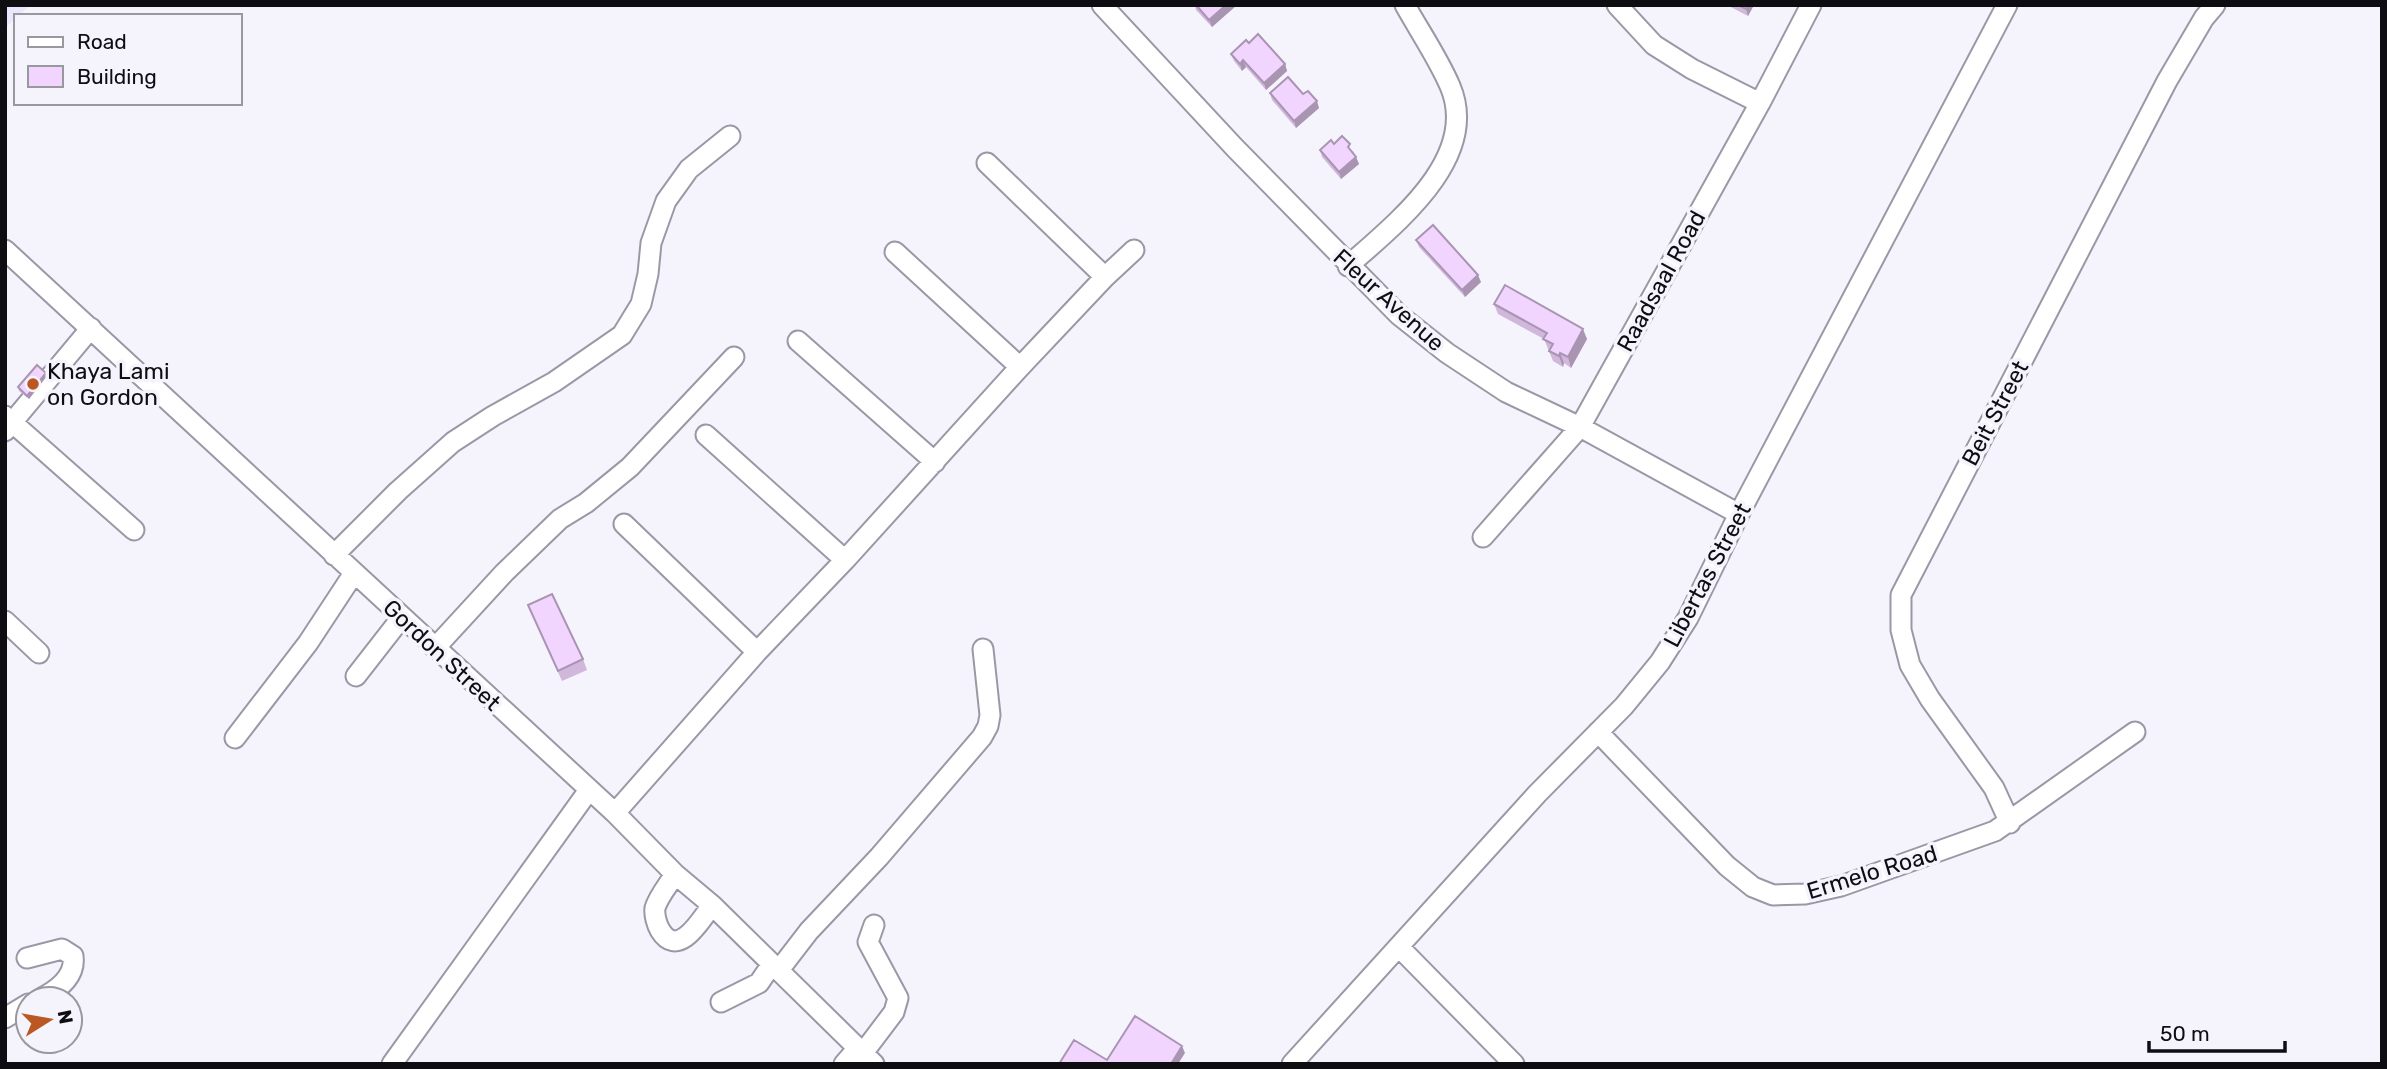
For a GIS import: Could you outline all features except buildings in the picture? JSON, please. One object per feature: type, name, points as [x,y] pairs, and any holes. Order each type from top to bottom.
[{"type":"street","name":"Fleur Avenue","points":[[1102,5],[1348,266],[1399,316],[1447,354],[1506,392],[1580,427],[1740,514]]},
{"type":"street","points":[[1348,266],[1401,219],[1424,192],[1438,172],[1456,134],[1457,119],[1451,88],[1405,5]]},
{"type":"street","points":[[1617,5],[1654,45],[1692,69],[1760,103]]},
{"type":"street","name":"Raadsaal Road","points":[[1483,537],[1580,427],[1760,103],[1811,5]]},
{"type":"street","name":"Libertas Street","points":[[1292,1064],[1537,794],[1624,706],[1660,662],[1688,618],[2007,5]]},
{"type":"street","name":"Beit Street","points":[[2010,823],[1994,788],[1930,699],[1910,665],[1901,630],[1901,595],[2167,81],[2204,18],[2215,5]]},
{"type":"street","points":[[334,555],[398,491],[453,442],[554,382],[622,335],[641,304],[648,274],[650,243],[666,201],[689,169],[730,136]]},
{"type":"street","points":[[987,163],[1105,277]]},
{"type":"street","name":"Gordon Street","points":[[5,250],[615,813],[865,1055]]},
{"type":"street","points":[[615,813],[757,652],[845,560],[1020,367],[1134,250]]},
{"type":"street","points":[[894,252],[1020,367]]},
{"type":"street","points":[[91,328],[8,424],[134,530]]},
{"type":"street","points":[[798,341],[935,462]]},
{"type":"street","points":[[435,648],[504,573],[560,519],[586,503],[630,467],[734,357]]},
{"type":"street","points":[[706,435],[845,560]]},
{"type":"street","points":[[624,524],[757,652]]},
{"type":"street","points":[[235,738],[308,643],[354,573]]},
{"type":"street","points":[[356,676],[402,617]]},
{"type":"street","points":[[5,621],[39,653]]},
{"type":"street","points":[[721,1002],[759,983],[776,967],[879,857],[982,737],[990,715],[983,649]]},
{"type":"street","name":"Ermelo Road","points":[[1598,732],[1727,866],[1754,887],[1773,895],[1805,894],[1841,886],[1981,838],[2010,823],[2135,732]]},
{"type":"street","points":[[392,1064],[589,790]]},
{"type":"street","points":[[676,874],[656,908],[660,931],[670,940],[676,942],[694,931],[712,905]]},
{"type":"street","points":[[844,1064],[865,1055],[894,1012],[898,998],[868,942],[874,925]]},
{"type":"street","points":[[1399,947],[1514,1064]]},
{"type":"street","points":[[27,958],[62,949],[73,956],[70,974],[61,985]]},
{"type":"shaded area","points":[[5,5],[30,5],[20,14],[14,14],[14,20],[5,28]]},
{"type":"place","name":"Khaya Lami on Gordon","points":[[33,384]]}]
